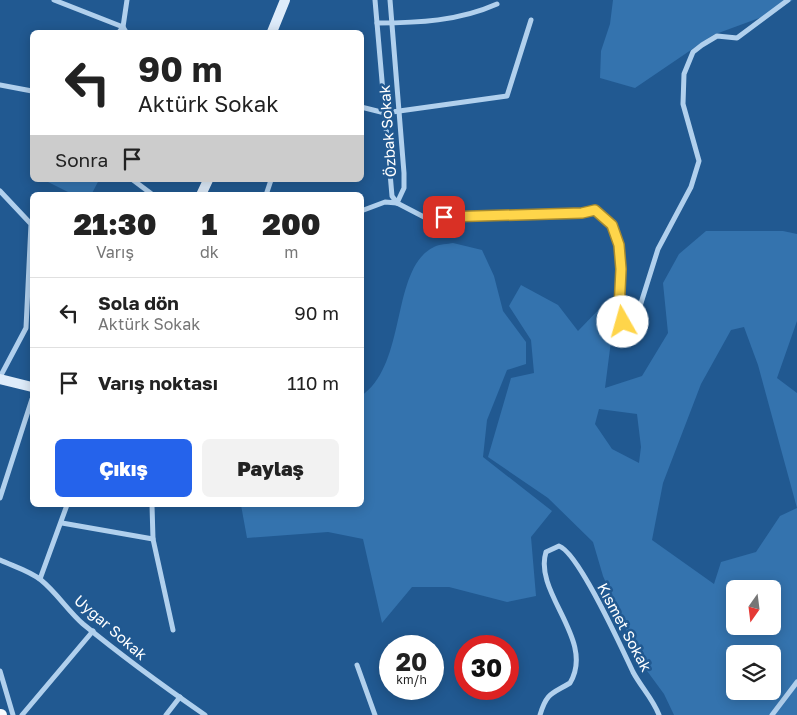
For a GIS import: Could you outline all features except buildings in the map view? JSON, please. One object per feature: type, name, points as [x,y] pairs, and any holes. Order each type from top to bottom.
[{"type":"street","points":[[54,0],[123,27],[125,30]]},
{"type":"street","points":[[121,30],[123,27],[127,0]]},
{"type":"street","points":[[273,30],[285,0]]},
{"type":"street","name":"Özbak Sokak","points":[[375,0],[392,196],[397,204]]},
{"type":"street","name":"Özbak Sokak","points":[[390,0],[404,188],[397,204]]},
{"type":"street","points":[[364,210],[384,202],[397,204],[424,217],[582,213],[595,210],[612,225],[619,245],[621,269],[619,310],[623,322],[636,319],[658,249],[691,187],[699,161],[682,104],[684,74],[693,52],[717,36],[737,38],[788,0]]},
{"type":"street","points":[[377,23],[449,19],[475,14],[497,4]]},
{"type":"street","points":[[364,108],[385,113],[399,112],[507,96],[531,20]]},
{"type":"street","points":[[0,84],[30,91]]},
{"type":"street","points":[[136,182],[149,192]]},
{"type":"street","points":[[0,191],[30,223]]},
{"type":"street","points":[[30,245],[26,328],[0,378],[30,386]]},
{"type":"street","points":[[0,498],[30,405]]},
{"type":"street","points":[[40,579],[66,507]]},
{"type":"street","points":[[152,507],[153,539],[173,630]]},
{"type":"street","points":[[62,523],[153,539]]},
{"type":"street","name":"Kısmet Sokak","points":[[540,715],[548,696],[555,690],[570,683],[575,668],[575,646],[546,572],[544,558],[546,552],[559,546],[564,548],[608,616],[634,674],[659,715]]},
{"type":"street","name":"Uygar Sokak","points":[[0,560],[40,579],[82,623],[149,677],[180,696],[205,715]]},
{"type":"street","points":[[22,715],[93,631]]},
{"type":"street","points":[[357,665],[376,715]]},
{"type":"street","points":[[0,671],[13,715]]},
{"type":"street","points":[[772,715],[797,682]]},
{"type":"street","points":[[166,715],[180,696]]},
{"type":"shaded area","points":[[613,0],[793,0],[770,14],[713,35],[635,88],[600,78],[601,51],[610,24]]},
{"type":"shaded area","points":[[48,182],[98,182],[93,192],[68,192]]},
{"type":"shaded area","points":[[706,231],[783,231],[797,234],[797,321],[777,378],[797,393],[797,508],[797,715],[674,715],[664,694],[639,660],[603,576],[593,542],[548,498],[488,457],[511,378],[534,373],[531,340],[509,306],[521,285],[558,305],[578,331],[606,302],[611,341],[605,388],[642,376],[668,333],[663,283],[679,254]],"holes":[[[744,327],[758,365],[797,508],[780,516],[756,552],[721,562],[714,584],[652,540],[663,483],[701,384],[731,330]],[[599,409],[637,414],[641,447],[639,463],[612,449],[595,424]]]},
{"type":"shaded area","points":[[453,243],[482,250],[494,276],[503,311],[526,342],[526,364],[507,370],[487,420],[483,457],[552,511],[531,537],[536,596],[507,602],[449,587],[412,587],[382,623],[363,539],[328,532],[247,538],[241,507],[364,507],[364,393],[376,382],[386,363],[411,275],[420,258],[434,247]]},
{"type":"route","points":[[444,217],[582,213],[595,210],[612,225],[619,245],[621,296],[619,310],[623,322]]}]
